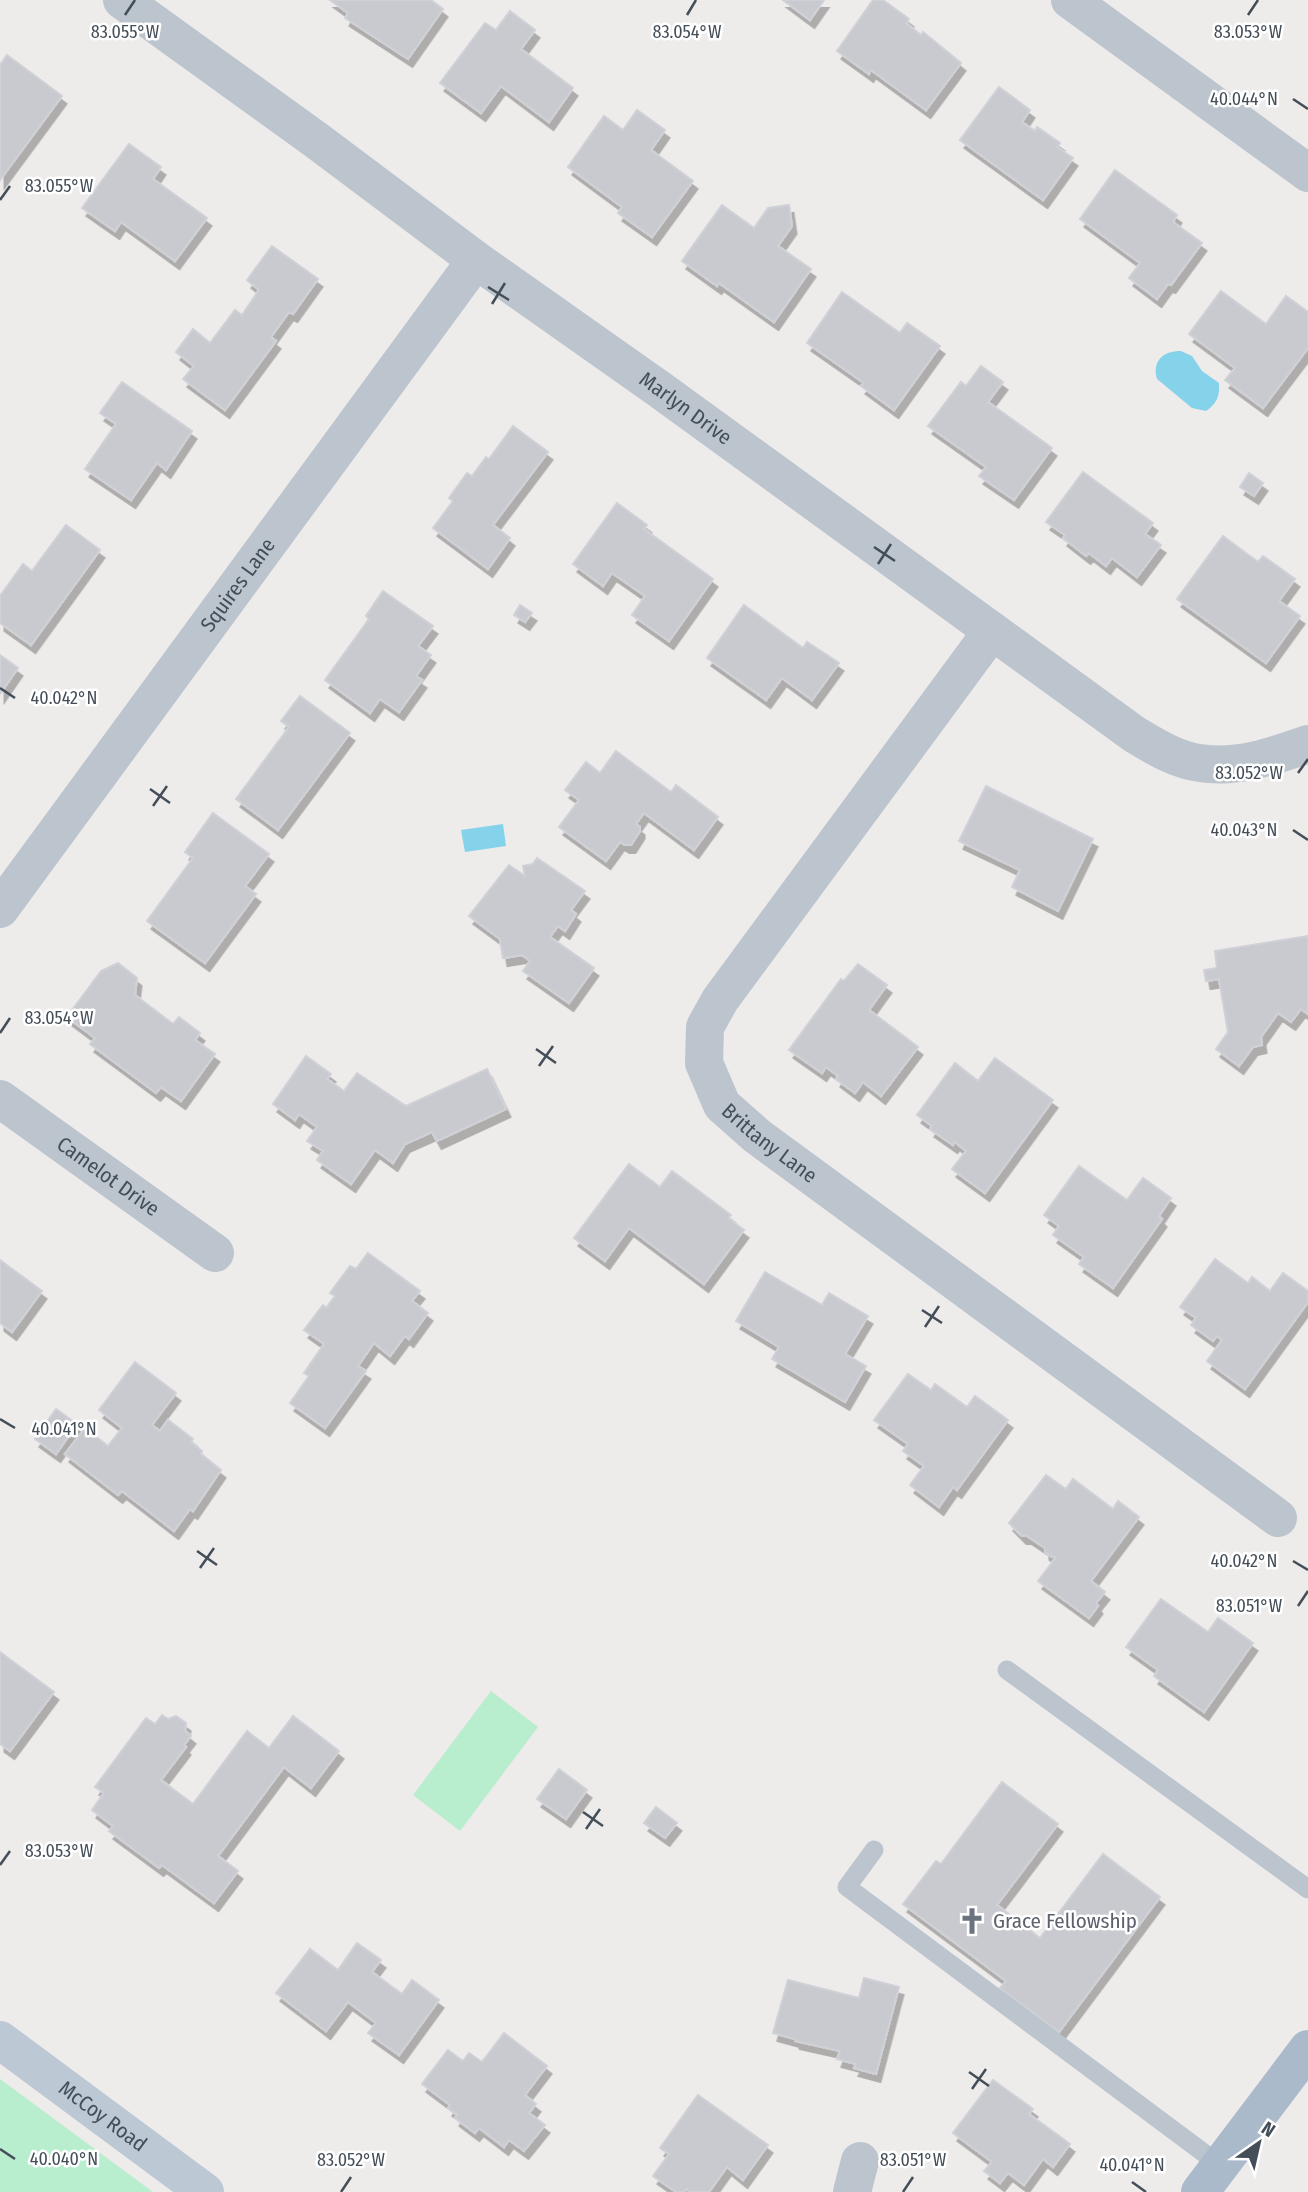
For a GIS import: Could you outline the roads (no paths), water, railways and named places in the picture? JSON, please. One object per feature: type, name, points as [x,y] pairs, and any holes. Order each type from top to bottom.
[{"type":"main road","name":"McCoy Road","points":[[0,2040],[205,2192]]},
{"type":"main road","points":[[1210,2179],[1308,2049]]},
{"type":"street","name":"Marlyn Drive","points":[[122,0],[476,260],[659,389],[1134,734],[1164,751],[1199,763],[1236,763],[1270,757],[1308,744]]},
{"type":"street","points":[[1070,0],[1308,173]]},
{"type":"street","name":"Squires Lane","points":[[0,909],[476,260]]},
{"type":"street","name":"Brittany Lane","points":[[992,631],[720,1000],[705,1027],[704,1063],[722,1105],[757,1136],[1278,1518]]},
{"type":"street","name":"Camelot Drive","points":[[0,1099],[215,1253]]},
{"type":"lane","points":[[1007,1670],[1308,1889]]},
{"type":"lane","points":[[874,1850],[846,1887],[1210,2179]]},
{"type":"water","points":[[1181,351],[1192,356],[1202,371],[1219,383],[1217,399],[1206,411],[1192,408],[1157,379],[1156,367],[1160,358]]},
{"type":"water","points":[[503,824],[506,846],[465,852],[461,830]]},
{"type":"place","name":"Grace Fellowship","points":[[972,1921]]}]
